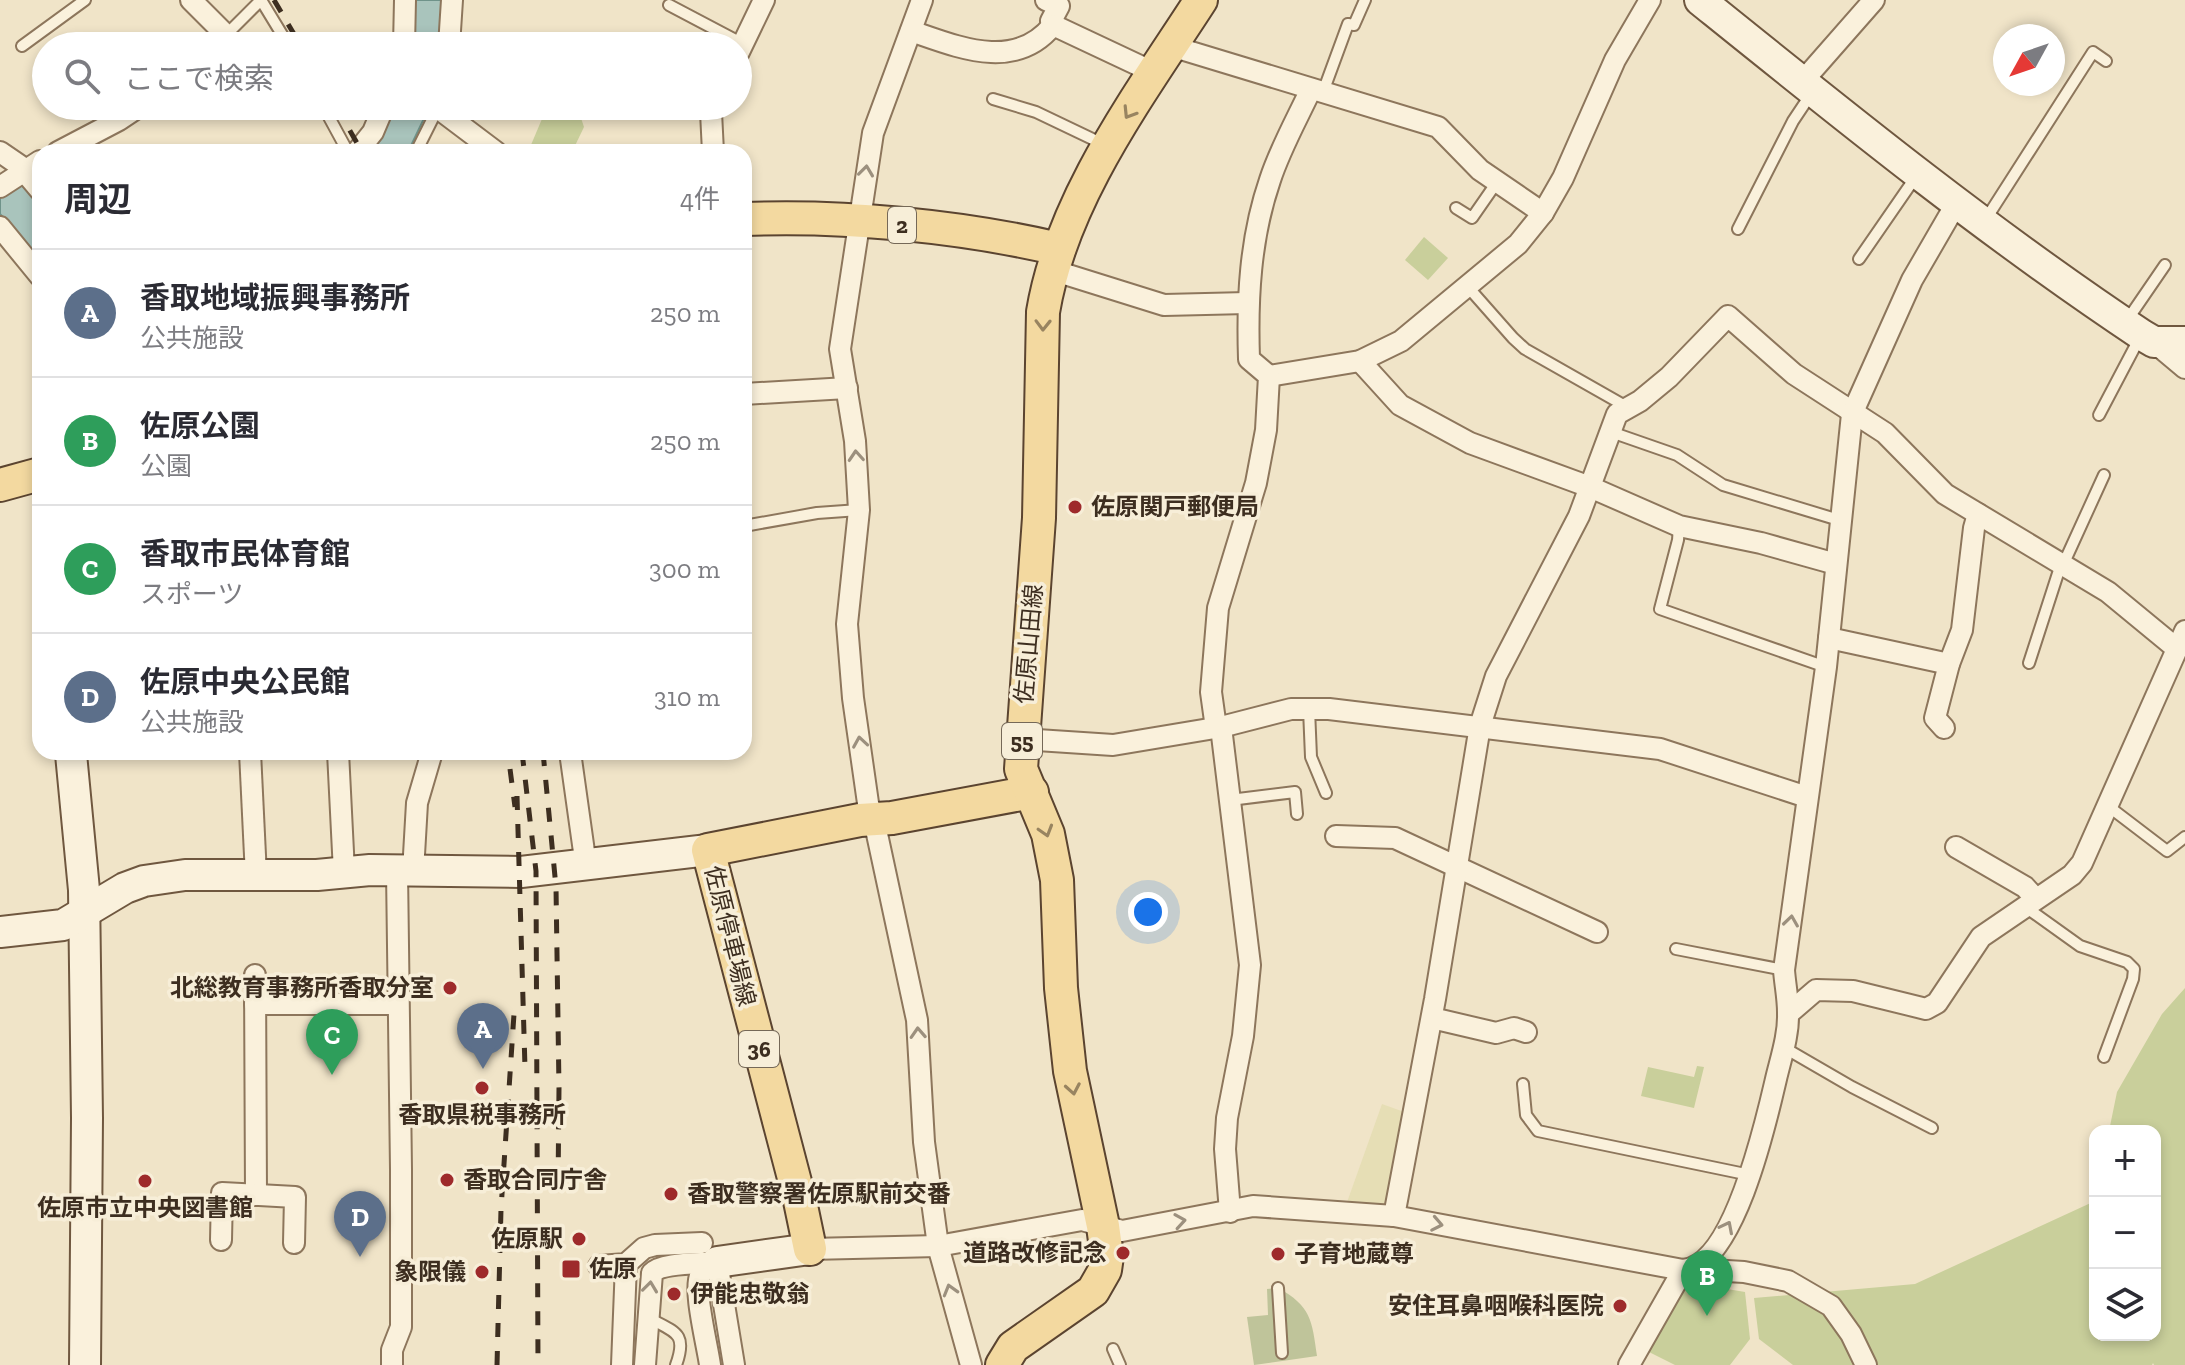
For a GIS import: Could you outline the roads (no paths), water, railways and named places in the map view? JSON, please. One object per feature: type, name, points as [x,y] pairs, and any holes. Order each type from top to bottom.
[{"type":"main road","name":"佐原山田線","points":[[1002,1365],[1013,1347],[1082,1300],[1101,1281],[1107,1256],[1070,1071],[1061,988],[1057,880],[1048,834],[1021,769],[1039,518],[1043,312],[1055,259],[1089,181],[1201,0]]},
{"type":"main road","name":"2","points":[[752,219],[861,220],[1017,240],[1055,259]]},
{"type":"main road","points":[[0,485],[32,476]]},
{"type":"main road","name":"佐原停車場線","points":[[810,1249],[708,850],[872,819],[1001,800],[1032,792]]},
{"type":"street","points":[[191,0],[214,32]]},
{"type":"street","points":[[404,32],[405,0]]},
{"type":"street","points":[[450,32],[452,0]]},
{"type":"street","points":[[748,32],[764,0]]},
{"type":"street","points":[[922,0],[873,133],[840,349],[855,441],[859,510],[847,624],[853,698],[872,819],[917,1020],[924,1142],[938,1246],[971,1365]]},
{"type":"street","points":[[1046,0],[1059,6],[1051,21],[1053,25]]},
{"type":"street","points":[[1317,91],[1270,178],[1256,229],[1247,303],[1249,359],[1269,376],[1360,361],[1401,341],[1518,244],[1543,213],[1563,178],[1615,60],[1650,0]]},
{"type":"street","points":[[1808,87],[1874,0]]},
{"type":"street","points":[[1712,4],[1808,87],[1917,174],[2185,368]]},
{"type":"street","points":[[911,31],[966,50],[1002,53],[1031,46],[1053,25]]},
{"type":"street","points":[[1053,25],[1163,59],[1317,91],[1438,127],[1466,159],[1543,213]]},
{"type":"street","points":[[73,144],[119,120]]},
{"type":"street","points":[[362,144],[373,132],[378,120]]},
{"type":"street","points":[[454,120],[486,144]]},
{"type":"street","points":[[711,120],[713,144]]},
{"type":"street","points":[[0,152],[19,165],[20,174]]},
{"type":"street","points":[[1629,1365],[1688,1270],[1707,1260],[1719,1243],[1750,1175],[1783,1047],[1788,1014],[1784,970],[1826,667],[1852,414],[1912,280],[1956,204]]},
{"type":"street","points":[[0,227],[32,266]]},
{"type":"street","points":[[1055,259],[1164,305],[1247,303]]},
{"type":"street","points":[[1394,1216],[1432,1018],[1480,726],[1496,676],[1579,516],[1617,414],[1669,377],[1728,316],[1794,374],[1885,433],[1945,494],[2108,592],[2181,640],[2082,863],[2072,875],[1981,937],[1937,1003],[1926,1009],[1853,991],[1816,990],[1788,1014]]},
{"type":"street","points":[[2140,333],[2185,342]]},
{"type":"street","points":[[1360,361],[1400,405],[1470,443],[1590,487],[1679,526],[1761,543],[1836,564]]},
{"type":"street","points":[[1230,1212],[1225,1149],[1227,1118],[1243,1036],[1250,965],[1230,800],[1211,692],[1218,608],[1256,483],[1266,430],[1269,376]]},
{"type":"street","points":[[752,394],[847,388]]},
{"type":"street","points":[[1944,728],[1935,718],[1949,664],[1962,630],[1978,514]]},
{"type":"street","points":[[1829,638],[1949,664]]},
{"type":"street","points":[[1022,739],[1113,745],[1218,727],[1291,709],[1329,709],[1660,749],[1807,797]]},
{"type":"street","points":[[72,760],[82,856],[87,1118],[85,1365]]},
{"type":"street","points":[[250,760],[256,876]]},
{"type":"street","points":[[338,760],[344,872]]},
{"type":"street","points":[[392,1365],[392,1350],[401,1327],[398,1004],[405,872],[417,803],[430,760]]},
{"type":"street","points":[[571,760],[586,866]]},
{"type":"street","points":[[1336,836],[1395,838],[1597,932]]},
{"type":"street","points":[[1956,847],[2025,887],[2030,902]]},
{"type":"street","points":[[0,932],[63,925],[115,893],[144,881],[185,875],[521,872],[708,850]]},
{"type":"street","points":[[255,975],[256,1195]]},
{"type":"street","points":[[255,1004],[398,1004]]},
{"type":"street","points":[[1432,1018],[1496,1033],[1514,1028],[1526,1032]]},
{"type":"street","points":[[221,1240],[222,1193],[295,1197],[294,1243]]},
{"type":"street","points":[[645,1365],[647,1317],[652,1273],[656,1268],[810,1249],[938,1246],[1082,1220],[1122,1231],[1253,1206],[1394,1216],[1688,1270],[1744,1272],[1788,1281],[1831,1306],[1851,1334],[1866,1365]]},
{"type":"street","points":[[599,1266],[626,1264],[644,1248],[713,1260]]},
{"type":"street","points":[[710,1365],[699,1294],[701,1273],[713,1260]]},
{"type":"street","points":[[713,1260],[734,1365]]},
{"type":"street","points":[[622,1365],[619,1340],[626,1264]]},
{"type":"street","points":[[675,1265],[691,1276],[699,1294]]},
{"type":"lane","points":[[41,32],[85,0]]},
{"type":"lane","points":[[228,32],[261,0],[280,32]]},
{"type":"lane","points":[[1317,91],[1348,24],[1354,25],[1365,0]]},
{"type":"lane","points":[[669,5],[713,32]]},
{"type":"lane","points":[[22,46],[32,39]]},
{"type":"lane","points":[[1983,224],[2093,52],[2106,61]]},
{"type":"lane","points":[[1738,229],[1808,87]]},
{"type":"lane","points":[[993,99],[1036,112],[1108,147]]},
{"type":"lane","points":[[333,120],[350,144]]},
{"type":"lane","points":[[420,144],[431,120]]},
{"type":"lane","points":[[1859,259],[1917,174]]},
{"type":"lane","points":[[1456,208],[1472,218],[1497,182]]},
{"type":"lane","points":[[2099,415],[2140,333],[2165,265]]},
{"type":"lane","points":[[1468,287],[1525,349],[1629,408]]},
{"type":"lane","points":[[1611,432],[1677,455],[1723,485],[1839,520]]},
{"type":"lane","points":[[2029,663],[2062,564],[2104,475]]},
{"type":"lane","points":[[752,525],[817,513],[859,510]]},
{"type":"lane","points":[[1679,526],[1660,609],[1826,667]]},
{"type":"lane","points":[[1309,709],[1311,757],[1326,793]]},
{"type":"lane","points":[[1230,800],[1295,792],[1297,814]]},
{"type":"lane","points":[[2108,806],[2167,851],[2185,837]]},
{"type":"lane","points":[[2030,902],[2080,946],[2127,962],[2134,969],[2104,1057]]},
{"type":"lane","points":[[1676,949],[1784,970]]},
{"type":"lane","points":[[1783,1047],[1932,1128]]},
{"type":"lane","points":[[1523,1084],[1526,1115],[1538,1131],[1750,1175]]},
{"type":"lane","points":[[1278,1288],[1282,1353]]},
{"type":"lane","points":[[647,1317],[669,1328],[680,1339],[682,1348],[676,1365]]},
{"type":"lane","points":[[1113,1349],[1120,1365]]},
{"type":"water","points":[[413,0],[444,0],[442,32],[412,32]]},
{"type":"water","points":[[389,120],[423,120],[412,144],[373,144]]},
{"type":"water","points":[[19,182],[32,196],[32,250],[0,214],[0,197]]},
{"type":"railway","points":[[274,0],[293,32]]},
{"type":"railway","points":[[344,120],[357,144]]},
{"type":"railway","points":[[523,760],[536,871],[538,1365]]},
{"type":"railway","points":[[544,760],[556,887],[558,1189]]},
{"type":"railway","points":[[510,769],[515,807]]},
{"type":"railway","points":[[517,796],[525,1068]]},
{"type":"railway","points":[[497,1365],[501,1209],[514,1014]]},
{"type":"place","name":"佐原関戸郵便局","points":[[1075,507]]},
{"type":"place","name":"北総教育事務所香取分室","points":[[450,988]]},
{"type":"place","name":"香取地域振興事務所","points":[[483,1069]]},
{"type":"place","name":"香取市民体育館","points":[[332,1075]]},
{"type":"place","name":"香取県税事務所","points":[[482,1088]]},
{"type":"place","name":"香取合同庁舎","points":[[447,1180]]},
{"type":"place","name":"佐原市立中央図書館","points":[[145,1181]]},
{"type":"place","name":"香取警察署佐原駅前交番","points":[[671,1194]]},
{"type":"place","name":"佐原駅","points":[[579,1239]]},
{"type":"place","name":"道路改修記念","points":[[1123,1253]]},
{"type":"place","name":"子育地蔵尊","points":[[1278,1254]]},
{"type":"place","name":"佐原中央公民館","points":[[360,1257]]},
{"type":"place","name":"佐原","points":[[571,1269]]},
{"type":"place","name":"象限儀","points":[[482,1272]]},
{"type":"place","name":"伊能忠敬翁","points":[[674,1294]]},
{"type":"place","name":"安住耳鼻咽喉科医院","points":[[1620,1306]]},
{"type":"place","name":"佐原公園","points":[[1707,1316]]}]
